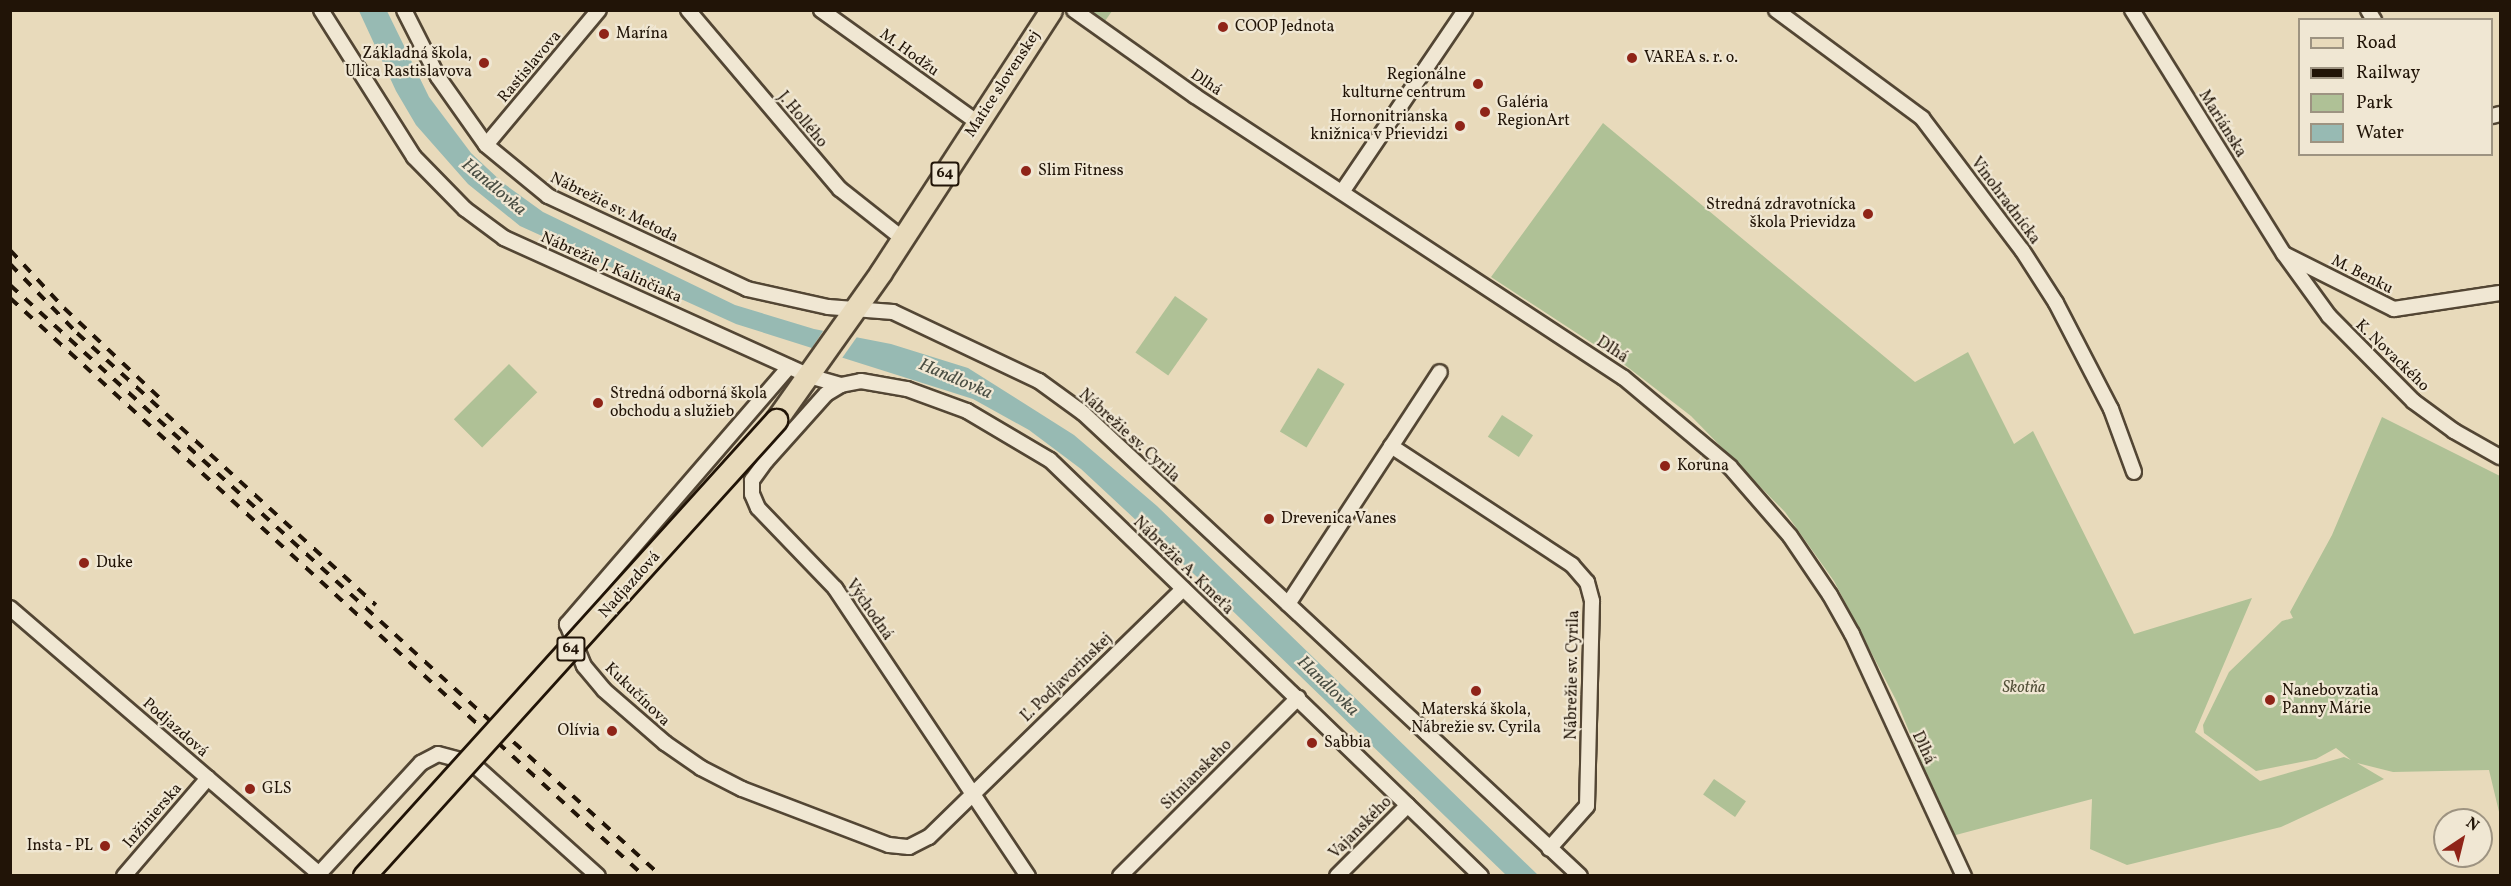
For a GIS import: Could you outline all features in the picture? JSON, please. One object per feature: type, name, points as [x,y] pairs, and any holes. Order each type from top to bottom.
[{"type":"main road","name":"Matice slovenskej","points":[[857,309],[1051,10]]},
{"type":"main road","name":"Nadjazdová","points":[[364,876],[788,416],[815,368],[857,309]]},
{"type":"street","name":"Nábrežie J. Kalinčiaka","points":[[321,10],[408,149],[431,177],[485,226],[535,254],[789,367],[815,368]]},
{"type":"street","name":"Nábrežie sv. Metoda","points":[[404,10],[438,78],[486,145],[548,196],[747,290],[816,305],[857,309]]},
{"type":"street","name":"Rastislavova","points":[[486,145],[599,10]]},
{"type":"street","name":"J. Hollého","points":[[688,10],[840,189],[903,239]]},
{"type":"street","name":"M. Hodžu","points":[[821,10],[978,123]]},
{"type":"street","name":"Dlhá","points":[[1074,10],[1342,192],[1624,378],[1730,467],[1791,536],[1830,595],[1852,634],[1964,876]]},
{"type":"street","points":[[1342,192],[1466,10]]},
{"type":"street","name":"Vinohradnícka","points":[[1776,10],[1922,118],[2022,250],[2056,303],[2111,409],[2134,472]]},
{"type":"street","name":"Mariánska","points":[[2132,10],[2284,254]]},
{"type":"street","name":"M. Benku","points":[[2284,254],[2394,309],[2500,293]]},
{"type":"street","name":"K. Novackého","points":[[2284,254],[2329,316],[2389,380],[2454,431],[2500,457]]},
{"type":"street","name":"Nábrežie sv. Cyrila","points":[[857,309],[893,312],[1039,381],[1083,413],[1548,849],[1580,876]]},
{"type":"street","name":"Kukučínova","points":[[789,367],[567,624],[584,666],[604,690],[665,743],[701,768],[742,789],[889,845],[909,847],[929,837],[974,792]]},
{"type":"street","name":"Nábrežie A. Kmeťa","points":[[815,368],[841,385],[861,381],[907,388],[967,411],[1050,460],[1481,876]]},
{"type":"street","points":[[1288,604],[1440,372]]},
{"type":"street","name":"Východná","points":[[841,385],[788,416],[752,480],[752,494],[758,508],[835,588],[974,792],[1028,876]]},
{"type":"street","name":"Nábrežie sv. Cyrila","points":[[1391,447],[1572,565],[1587,582],[1592,601],[1587,806],[1548,849]]},
{"type":"street","name":"Ľ. Podjavorinskej","points":[[974,792],[1183,589]]},
{"type":"street","name":"Podjazdová","points":[[10,608],[318,875]]},
{"type":"street","name":"Sitnianskeho","points":[[1120,876],[1298,698]]},
{"type":"street","points":[[318,875],[422,763],[438,754],[472,763],[598,876]]},
{"type":"street","name":"Inžinierska","points":[[124,876],[208,778]]},
{"type":"street","name":"Vajanského","points":[[1336,876],[1408,805]]},
{"type":"green space","points":[[1084,11],[1112,11],[1103,24]]},
{"type":"green space","name":"Skotňa","points":[[1603,123],[1915,382],[1968,352],[2014,444],[2033,431],[2134,634],[2252,598],[2195,732],[2260,781],[2344,757],[2351,760],[2336,748],[2316,759],[2256,771],[2204,733],[2203,725],[2229,672],[2282,621],[2293,618],[2290,612],[2332,535],[2382,417],[2500,476],[2500,816],[2489,770],[2393,772],[2357,763],[2384,779],[2281,827],[2127,865],[2090,849],[2092,799],[1952,836],[1897,702],[1834,581],[1785,512],[1691,416],[1621,362],[1491,277]]},
{"type":"green space","points":[[1175,296],[1208,319],[1168,375],[1135,353]]},
{"type":"green space","points":[[509,364],[537,392],[482,447],[454,419]]},
{"type":"green space","points":[[1318,368],[1345,384],[1306,447],[1280,431]]},
{"type":"green space","points":[[1502,415],[1533,435],[1519,457],[1488,437]]},
{"type":"green space","points":[[1714,779],[1746,801],[1735,817],[1703,795]]},
{"type":"water","name":"Handlovka","points":[[359,11],[387,11],[429,97],[471,153],[503,183],[543,212],[735,305],[814,329],[891,344],[968,368],[1074,435],[1157,506],[1538,875],[1506,875],[1210,589],[1081,469],[1029,430],[973,399],[736,324],[520,226],[468,184],[416,125],[396,91]]},
{"type":"pier","points":[[825,328],[859,334],[840,361],[810,351]]},
{"type":"railway","points":[[10,250],[64,308],[160,398]]},
{"type":"railway","points":[[10,264],[77,333],[376,605]]},
{"type":"railway","points":[[10,285],[661,876]]},
{"type":"railway","points":[[10,298],[644,876]]},
{"type":"place","name":"COOP Jednota","points":[[1223,27]]},
{"type":"place","name":"Marína","points":[[604,34]]},
{"type":"place","name":"VAREA s. r. o.","points":[[1632,58]]},
{"type":"place","name":"Základná škola, Ulica Rastislavova","points":[[484,63]]},
{"type":"place","name":"Regionálne kulturne centrum","points":[[1478,84]]},
{"type":"place","name":"Galéria RegionArt","points":[[1485,112]]},
{"type":"place","name":"Hornonitrianska knižnica v Prievidzi","points":[[1460,126]]},
{"type":"place","name":"Slim Fitness","points":[[1026,171]]},
{"type":"place","name":"Stredná zdravotnícka škola Prievidza","points":[[1868,214]]},
{"type":"place","name":"Stredná odborná škola obchodu a služieb","points":[[598,403]]},
{"type":"place","name":"Koruna","points":[[1665,466]]},
{"type":"place","name":"Drevenica Vanes","points":[[1269,519]]},
{"type":"place","name":"Duke","points":[[84,563]]},
{"type":"place","name":"Materská škola, Nábrežie sv. Cyrila","points":[[1476,691]]},
{"type":"place","name":"Nanebovzatia Panny Márie","points":[[2270,700]]},
{"type":"place","name":"Olívia","points":[[612,731]]},
{"type":"place","name":"Sabbia","points":[[1312,743]]},
{"type":"place","name":"GLS","points":[[250,789]]},
{"type":"place","name":"Insta - PL","points":[[105,846]]}]
